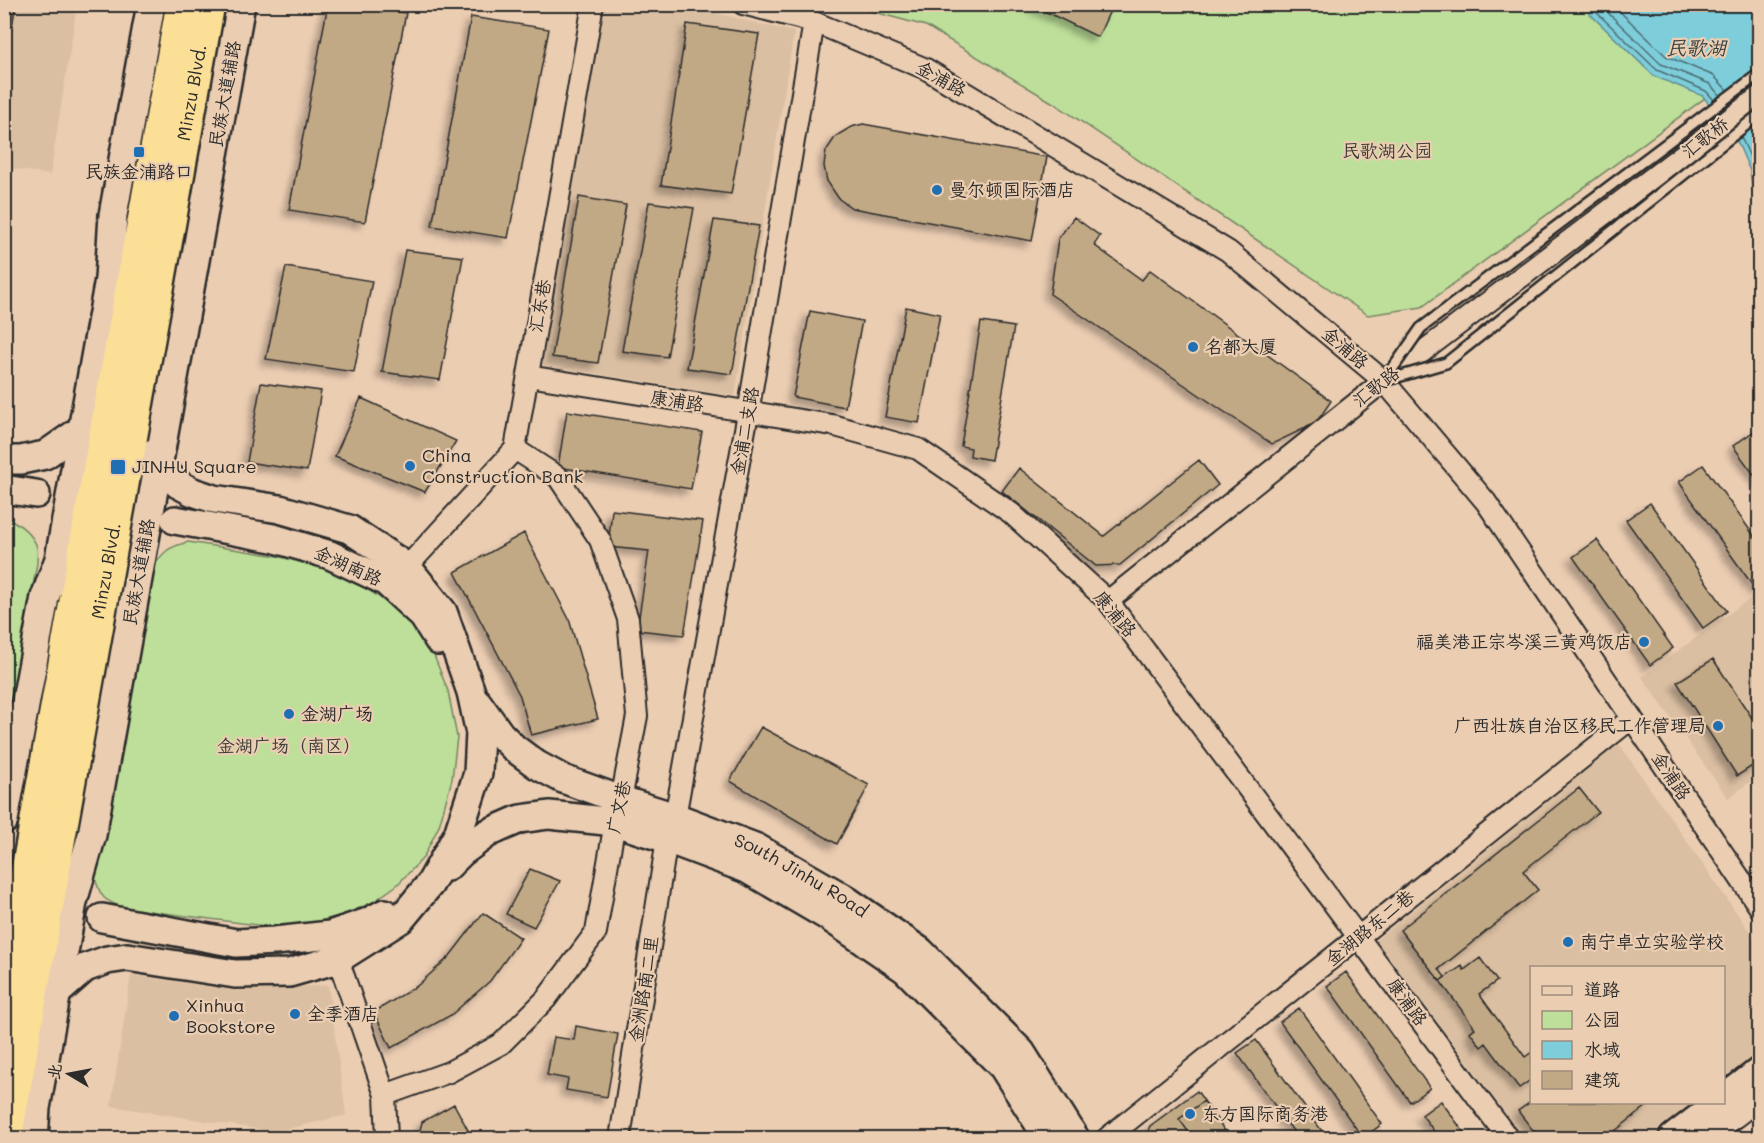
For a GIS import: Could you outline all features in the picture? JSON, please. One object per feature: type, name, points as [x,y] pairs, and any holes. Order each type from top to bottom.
[{"type":"highway","name":"Minzu Blvd.","points":[[124,406],[183,4]]},
{"type":"highway","name":"Minzu Blvd.","points":[[4,1138],[14,1016],[124,406],[208,4]]},
{"type":"main road","points":[[4,820],[45,597],[58,559],[82,430],[109,279],[113,215],[151,4]]},
{"type":"main road","name":"民族大道辅路","points":[[34,1138],[36,1108],[72,902],[92,835],[241,4]]},
{"type":"main road","points":[[4,460],[21,460],[45,455],[124,406],[158,467],[178,484],[214,499],[280,509],[349,529],[407,567],[442,612],[471,692],[480,733],[477,773],[458,834],[430,884],[401,919],[338,958],[289,973],[235,974],[127,957],[107,960],[85,968],[56,992],[14,1016]]},
{"type":"main road","points":[[4,489],[36,494]]},
{"type":"main road","name":"金湖南路","points":[[175,520],[273,538],[330,555],[386,581],[423,616],[471,692]]},
{"type":"main road","name":"South Jinhu Road","points":[[471,692],[500,734],[521,754],[537,765],[618,811],[671,828],[757,848],[842,897],[920,951],[1021,1052],[1075,1138]]},
{"type":"main road","name":"South Jinhu Road","points":[[430,884],[462,852],[488,833],[520,819],[618,811]]},
{"type":"main road","name":"South Jinhu Road","points":[[671,828],[829,917],[905,969],[1002,1067],[1047,1138]]},
{"type":"main road","points":[[102,918],[236,943],[275,941],[330,934],[368,922],[430,884]]},
{"type":"main road","points":[[1725,1098],[1760,1071]]},
{"type":"main road","points":[[1702,1138],[1760,1094]]},
{"type":"main road","points":[[1673,1138],[1716,1104]]},
{"type":"street","name":"汇东巷","points":[[515,449],[593,4]]},
{"type":"street","name":"金浦路","points":[[743,4],[814,22],[926,69],[1228,251],[1384,381],[1486,502],[1760,908]]},
{"type":"street","name":"金浦二支路","points":[[671,828],[748,413],[814,22]]},
{"type":"street","name":"汇歌桥","points":[[1650,180],[1760,96]]},
{"type":"street","name":"汇歌路","points":[[1108,601],[1384,381],[1650,180]]},
{"type":"street","name":"康浦路","points":[[528,376],[832,425],[918,448],[1011,513],[1108,601],[1508,1138]]},
{"type":"street","points":[[407,567],[515,449]]},
{"type":"street","name":"广文巷","points":[[385,1095],[449,1072],[501,1044],[546,999],[596,932],[637,716],[628,619],[600,540],[558,477],[515,449]]},
{"type":"street","name":"金湖路东二巷","points":[[1107,1138],[1632,718]]},
{"type":"street","name":"金洲路南二里","points":[[620,1138],[671,828]]},
{"type":"street","points":[[338,958],[385,1095],[387,1138]]},
{"type":"lane","points":[[1384,381],[1421,328],[1760,73]]},
{"type":"lane","points":[[1384,381],[1446,363],[1760,114]]},
{"type":"shaded area","points":[[4,5],[77,5],[50,175],[5,167]]},
{"type":"shaded area","points":[[604,5],[683,5],[794,32],[735,396],[542,365]]},
{"type":"shaded area","name":"广西壮族自治区移民工作管理局","points":[[1759,592],[1759,775],[1728,798],[1642,677]]},
{"type":"shaded area","name":"南宁卓立实验学校","points":[[1619,744],[1759,945],[1759,1058],[1725,1084],[1725,966],[1530,966],[1530,1104],[1700,1104],[1655,1138],[1524,1138],[1376,940]]},
{"type":"shaded area","points":[[131,975],[238,991],[328,985],[346,1115],[275,1132],[111,1106]]},
{"type":"green space","name":"民歌湖公园","points":[[848,5],[1759,5],[1759,58],[1422,307],[1368,315],[1055,104],[926,26]]},
{"type":"green space","points":[[5,517],[29,533],[37,548],[37,563],[5,751]]},
{"type":"green space","name":"金湖广场（南区）","points":[[188,542],[277,556],[325,569],[361,585],[392,606],[412,624],[433,653],[448,691],[457,737],[452,779],[439,826],[423,858],[397,885],[373,902],[346,914],[281,928],[124,908],[108,901],[99,890],[95,878],[153,568],[167,551]]},
{"type":"water","name":"民歌湖","points":[[1584,5],[1759,5],[1759,211],[1755,209],[1750,171],[1738,143],[1703,96],[1654,76],[1588,12]]},
{"type":"building","points":[[4,4],[16,4],[8,49],[4,49]]},
{"type":"building","points":[[328,4],[352,4],[406,13],[365,222],[289,210]]},
{"type":"building","points":[[1030,4],[1113,4],[1098,37]]},
{"type":"building","points":[[471,17],[549,29],[508,238],[432,226]]},
{"type":"building","points":[[687,24],[759,34],[731,194],[661,185]]},
{"type":"building","name":"曼尔顿国际酒店","points":[[863,124],[1047,157],[1032,241],[852,208],[839,199],[827,181],[824,166],[826,151],[836,136],[851,127]]},
{"type":"building","points":[[579,197],[626,205],[598,363],[552,357]]},
{"type":"building","points":[[649,202],[694,208],[667,357],[622,351]]},
{"type":"building","name":"名都大厦","points":[[1074,217],[1100,236],[1094,245],[1142,280],[1150,270],[1331,401],[1316,423],[1272,444],[1050,294],[1058,239]]},
{"type":"building","points":[[714,220],[759,226],[732,374],[687,368]]},
{"type":"building","points":[[405,250],[463,257],[440,380],[382,372]]},
{"type":"building","points":[[286,267],[372,281],[354,372],[266,359]]},
{"type":"building","points":[[906,307],[940,314],[919,423],[885,417]]},
{"type":"building","points":[[810,311],[862,321],[845,407],[793,397]]},
{"type":"building","points":[[981,322],[1014,327],[991,460],[970,456],[971,448],[961,446]]},
{"type":"building","points":[[261,383],[321,391],[307,471],[247,462]]},
{"type":"building","points":[[361,398],[456,441],[425,492],[335,456]]},
{"type":"building","points":[[567,411],[702,432],[691,489],[558,467]]},
{"type":"building","points":[[1757,429],[1760,433],[1760,483],[1733,446]]},
{"type":"building","points":[[1199,460],[1218,485],[1120,565],[1096,566],[1002,491],[1019,468],[1104,536]]},
{"type":"building","points":[[1703,465],[1760,544],[1760,588],[1756,590],[1679,482]]},
{"type":"building","points":[[1650,503],[1727,611],[1703,628],[1626,520]]},
{"type":"building","points":[[612,510],[703,521],[684,635],[637,630],[649,551],[608,547]]},
{"type":"building","points":[[524,533],[569,619],[598,719],[531,735],[520,696],[455,572]]},
{"type":"building","points":[[1597,540],[1673,648],[1650,665],[1573,557]]},
{"type":"building","points":[[1713,659],[1760,730],[1760,761],[1737,776],[1677,682]]},
{"type":"building","points":[[761,727],[869,785],[837,844],[730,781]]},
{"type":"building","points":[[1579,788],[1598,812],[1523,871],[1538,890],[1439,969],[1445,977],[1440,981],[1400,930]]},
{"type":"building","points":[[530,869],[560,881],[534,927],[506,914]]},
{"type":"building","points":[[483,913],[521,938],[490,981],[451,1015],[391,1048],[374,1012],[417,986],[449,957]]},
{"type":"building","points":[[1480,958],[1497,981],[1479,994],[1525,1057],[1530,1053],[1530,1080],[1519,1088],[1486,1043],[1481,1047],[1470,1032],[1475,1028],[1440,981],[1462,966],[1464,970]]},
{"type":"building","points":[[1346,972],[1430,1088],[1410,1102],[1327,986]]},
{"type":"building","points":[[1299,1008],[1382,1124],[1363,1138],[1280,1022]]},
{"type":"building","points":[[576,1026],[618,1034],[607,1097],[566,1090],[568,1079],[547,1075],[554,1037],[574,1040]]},
{"type":"building","points":[[1256,1040],[1327,1138],[1298,1138],[1237,1053]]},
{"type":"building","name":"东方国际商务港","points":[[1197,1091],[1230,1138],[1148,1138],[1147,1133],[1150,1126]]},
{"type":"building","points":[[1204,1101],[1230,1138],[1193,1138],[1179,1119]]},
{"type":"building","points":[[1441,1101],[1468,1138],[1439,1138],[1422,1115]]},
{"type":"building","points":[[1530,1102],[1649,1104],[1606,1138],[1539,1138],[1518,1111]]},
{"type":"building","points":[[454,1104],[469,1132],[456,1138],[418,1138],[422,1122]]},
{"type":"place","name":"民族金浦路口","points":[[139,152]]},
{"type":"place","name":"曼尔顿国际酒店","points":[[937,190]]},
{"type":"place","name":"名都大厦","points":[[1193,347]]},
{"type":"place","name":"China Construction Bank","points":[[410,466]]},
{"type":"place","name":"JINHU Square","points":[[118,467]]},
{"type":"place","name":"福美港正宗岑溪三黄鸡饭店","points":[[1644,642]]},
{"type":"place","name":"金湖广场","points":[[289,714]]},
{"type":"place","name":"广西壮族自治区移民工作管理局","points":[[1718,726]]},
{"type":"place","name":"南宁卓立实验学校","points":[[1568,942]]},
{"type":"place","name":"全季酒店","points":[[295,1014]]},
{"type":"place","name":"Xinhua Bookstore","points":[[174,1016]]},
{"type":"place","name":"东方国际商务港","points":[[1190,1114]]}]
